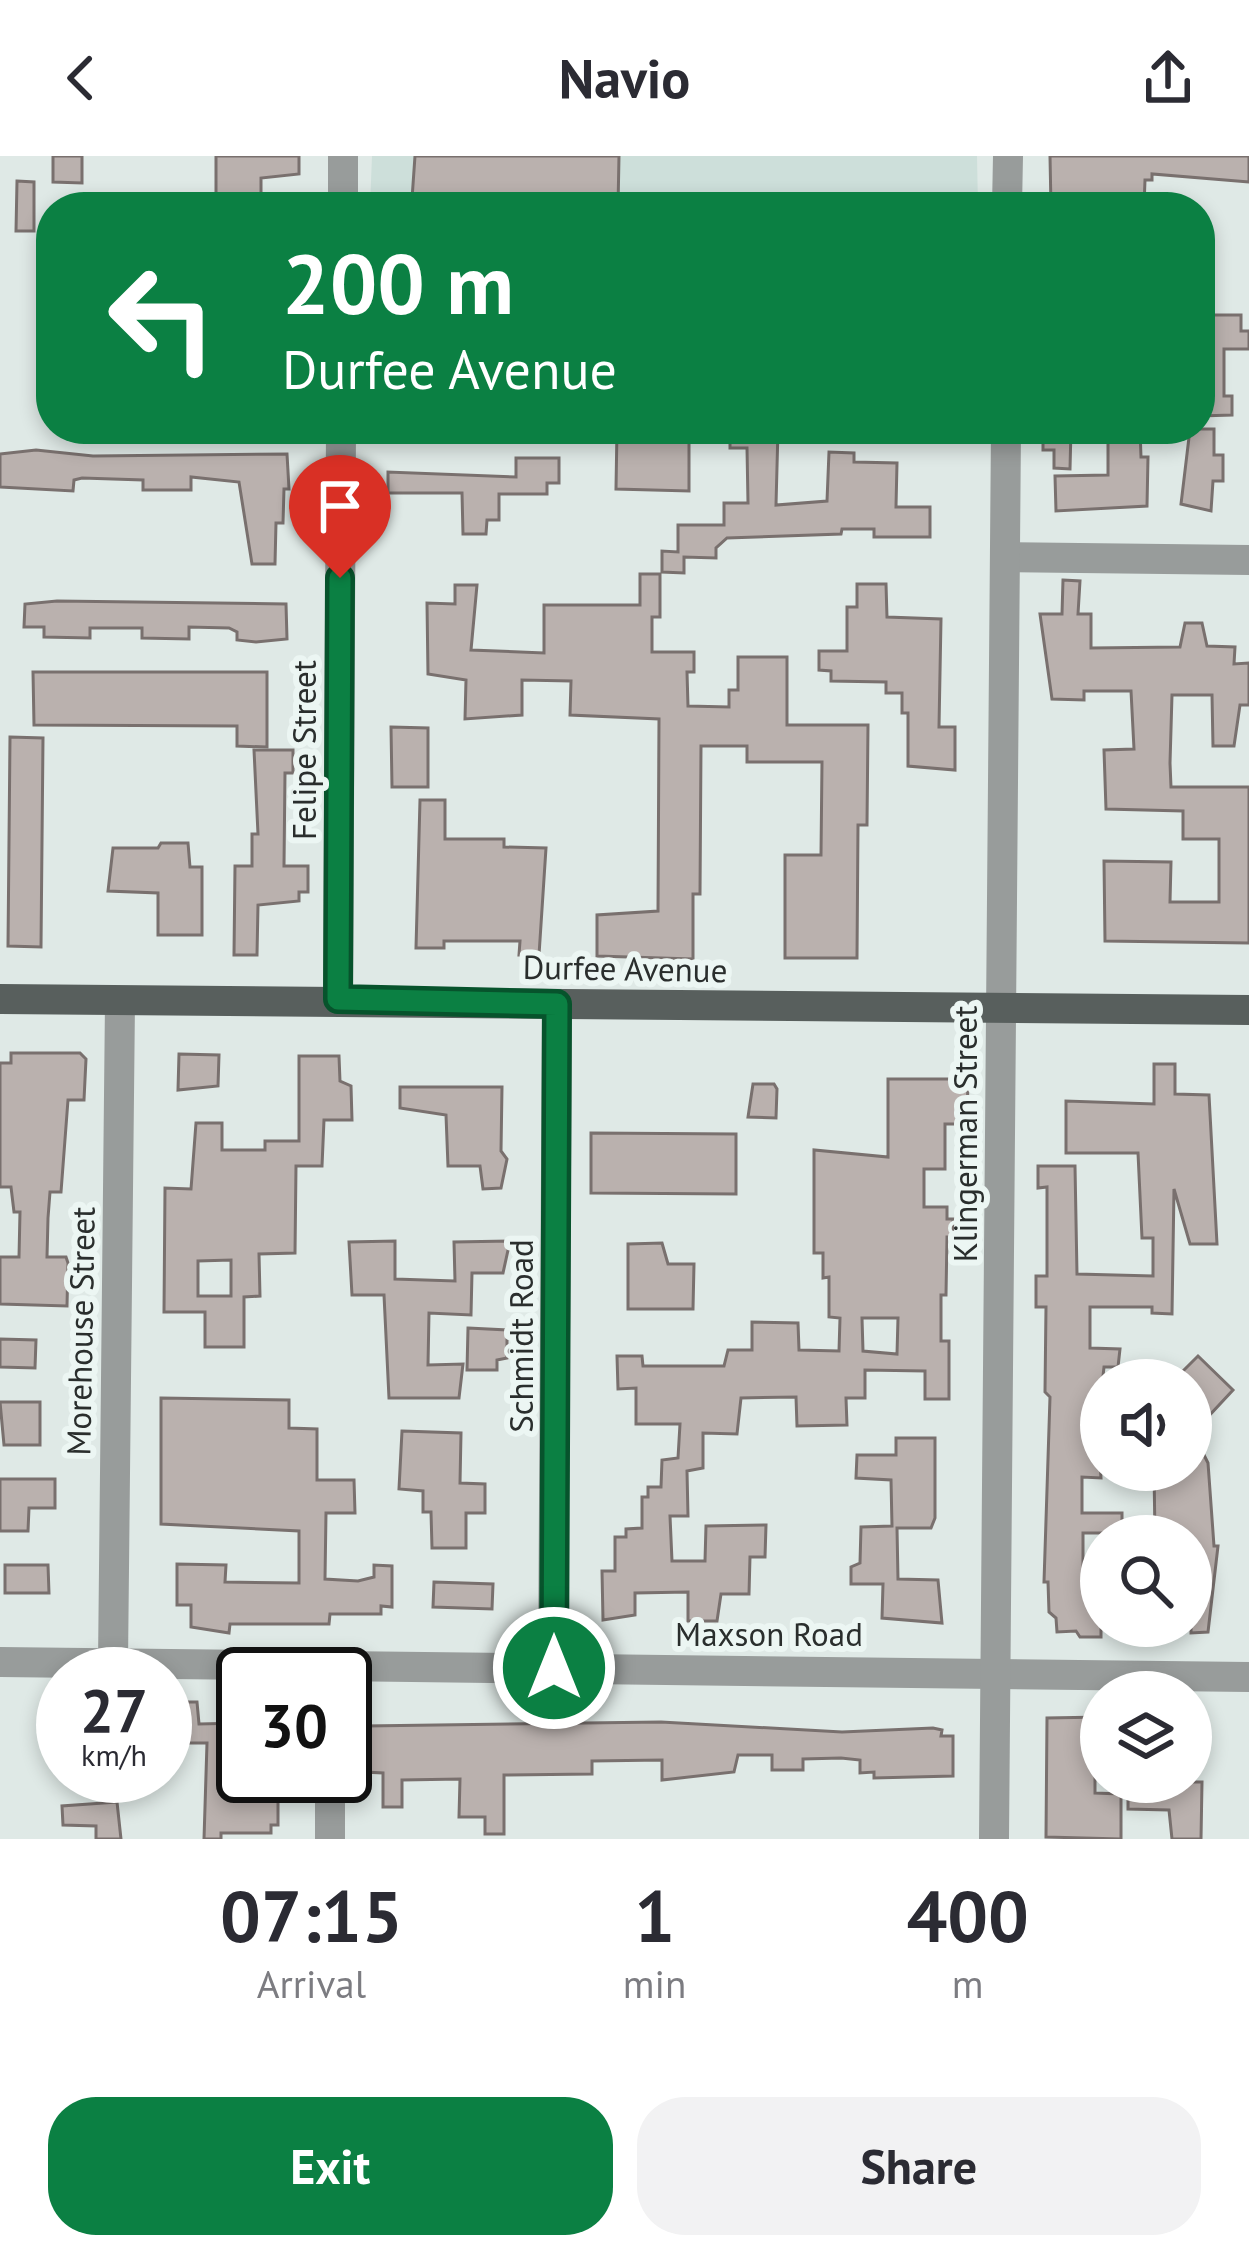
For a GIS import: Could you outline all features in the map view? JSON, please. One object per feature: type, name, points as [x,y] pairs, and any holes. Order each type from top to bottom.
[{"type":"main road","name":"Durfee Avenue","points":[[0,999],[1249,1010]]},
{"type":"street","points":[[343,156],[343,192]]},
{"type":"street","points":[[1007,192],[1008,156]]},
{"type":"street","name":"Felipe Street","points":[[338,999],[341,444]]},
{"type":"street","name":"Klingerman Street","points":[[994,1839],[1006,444]]},
{"type":"street","points":[[1005,557],[1249,560]]},
{"type":"street","name":"Morehouse Street","points":[[112,1647],[120,1000]]},
{"type":"street","name":"Schmidt Road","points":[[554,1668],[557,1004]]},
{"type":"street","name":"Maxson Road","points":[[0,1662],[36,1662]]},
{"type":"street","name":"Maxson Road","points":[[372,1669],[996,1670],[1249,1677]]},
{"type":"street","points":[[329,1839],[330,1803]]},
{"type":"shaded area","points":[[372,156],[977,156],[978,192],[371,192]]},
{"type":"building","points":[[53,156],[82,156],[82,183],[53,182]]},
{"type":"building","points":[[216,156],[299,156],[299,174],[261,178],[261,192],[216,192]]},
{"type":"building","points":[[415,156],[619,156],[618,192],[412,192]]},
{"type":"building","points":[[1050,156],[1249,156],[1249,182],[1152,174],[1152,180],[1145,180],[1145,192],[1051,192]]},
{"type":"building","points":[[17,181],[34,182],[34,231],[16,231]]},
{"type":"building","points":[[1215,315],[1241,315],[1241,331],[1249,331],[1249,349],[1224,349],[1224,396],[1232,396],[1232,415],[1215,416]]},
{"type":"building","points":[[617,444],[689,444],[689,491],[616,489]]},
{"type":"building","points":[[730,444],[778,444],[776,505],[827,501],[829,452],[854,453],[854,462],[897,463],[896,507],[930,507],[930,537],[874,537],[874,529],[842,529],[841,534],[727,538],[716,548],[716,558],[684,557],[684,573],[662,572],[662,551],[678,552],[678,525],[724,525],[724,503],[748,503],[747,448],[730,448]]},
{"type":"building","points":[[1043,444],[1071,444],[1070,469],[1054,468],[1054,450],[1043,450]]},
{"type":"building","points":[[1108,444],[1141,444],[1141,457],[1148,457],[1147,506],[1056,511],[1055,476],[1108,475]]},
{"type":"building","points":[[1188,444],[1214,444],[1214,455],[1223,455],[1223,481],[1213,481],[1211,511],[1181,504]]},
{"type":"building","points":[[36,450],[93,456],[287,454],[289,489],[284,489],[283,523],[276,523],[275,564],[252,564],[239,482],[191,477],[191,490],[143,490],[143,480],[82,478],[74,480],[73,491],[0,487],[0,454]]},
{"type":"building","points":[[516,458],[559,458],[559,483],[547,483],[547,494],[499,494],[499,520],[487,520],[486,534],[463,534],[462,493],[388,493],[388,472],[516,477]]},
{"type":"building","points":[[640,574],[660,574],[660,617],[652,617],[652,652],[694,652],[694,672],[687,672],[688,706],[729,707],[729,690],[738,690],[738,657],[787,657],[787,725],[868,725],[867,825],[858,825],[857,958],[785,958],[785,855],[821,855],[822,762],[747,762],[747,746],[701,746],[700,894],[693,894],[693,959],[597,956],[597,915],[658,911],[659,719],[570,715],[571,681],[522,680],[522,715],[465,719],[466,680],[428,674],[427,603],[455,604],[455,585],[477,585],[471,650],[544,653],[544,605],[640,605]]},
{"type":"building","points":[[1063,580],[1080,581],[1078,614],[1091,614],[1091,648],[1180,647],[1185,623],[1202,623],[1207,646],[1235,647],[1234,664],[1249,663],[1249,705],[1240,705],[1234,746],[1213,746],[1212,695],[1172,695],[1170,763],[1171,787],[1249,787],[1249,943],[1105,941],[1104,861],[1171,862],[1170,902],[1219,902],[1219,839],[1183,839],[1183,811],[1106,809],[1104,750],[1134,749],[1131,691],[1084,691],[1084,700],[1052,699],[1040,614],[1062,614]]},
{"type":"building","points":[[857,584],[886,584],[887,617],[941,619],[939,727],[955,727],[955,770],[908,766],[908,713],[902,713],[902,693],[886,693],[886,682],[831,681],[831,671],[819,670],[819,651],[847,651],[847,607],[857,607]]},
{"type":"building","points":[[25,604],[286,604],[287,639],[237,640],[237,632],[229,628],[189,627],[189,639],[142,638],[142,628],[90,628],[90,638],[44,637],[44,627],[24,627]]},
{"type":"building","points":[[33,672],[267,672],[267,747],[237,746],[237,726],[34,725]]},
{"type":"building","points":[[391,727],[428,728],[428,787],[392,787]]},
{"type":"building","points":[[10,737],[43,738],[41,947],[8,946]]},
{"type":"building","points":[[254,750],[293,750],[293,773],[285,773],[284,866],[308,866],[308,892],[299,892],[299,901],[258,905],[257,955],[234,955],[235,866],[252,866],[252,834],[258,834]]},
{"type":"building","points":[[420,800],[445,800],[445,839],[504,839],[504,847],[546,848],[539,955],[519,955],[520,941],[444,941],[444,948],[416,948]]},
{"type":"building","points":[[161,843],[188,843],[190,867],[202,867],[202,935],[158,935],[158,893],[108,891],[113,848],[158,848]]},
{"type":"building","points":[[11,1053],[80,1053],[86,1059],[84,1100],[68,1100],[61,1192],[50,1192],[48,1218],[47,1257],[66,1257],[68,1263],[67,1306],[0,1304],[0,1257],[19,1257],[20,1212],[14,1212],[11,1187],[0,1187],[0,1063],[11,1063]]},
{"type":"building","points":[[179,1054],[219,1055],[218,1086],[178,1090]]},
{"type":"building","points":[[299,1056],[339,1056],[340,1081],[351,1086],[352,1120],[324,1120],[322,1166],[296,1166],[295,1253],[259,1254],[260,1296],[244,1297],[244,1347],[205,1347],[205,1312],[164,1312],[165,1188],[191,1189],[196,1123],[222,1123],[222,1150],[265,1150],[265,1141],[299,1141]],"holes":[[[231,1260],[231,1296],[198,1296],[198,1261]]]},
{"type":"building","points":[[1154,1064],[1175,1064],[1175,1094],[1209,1095],[1217,1244],[1190,1244],[1174,1189],[1172,1314],[1152,1313],[1152,1307],[1090,1307],[1090,1348],[1120,1349],[1119,1359],[1080,1359],[1082,1513],[1122,1515],[1080,1515],[1080,1637],[1076,1631],[1057,1632],[1056,1618],[1049,1612],[1048,1582],[1044,1582],[1050,1397],[1045,1392],[1046,1307],[1036,1307],[1036,1276],[1047,1276],[1047,1187],[1038,1188],[1038,1166],[1075,1166],[1077,1274],[1153,1276],[1153,1238],[1142,1238],[1138,1153],[1066,1153],[1066,1101],[1154,1104]]},
{"type":"building","points":[[888,1079],[968,1079],[967,1124],[945,1124],[945,1169],[924,1169],[924,1207],[947,1207],[947,1219],[953,1219],[953,1237],[947,1237],[946,1295],[941,1295],[941,1341],[949,1341],[949,1399],[925,1399],[925,1371],[865,1370],[865,1398],[846,1398],[847,1425],[797,1426],[796,1397],[741,1398],[737,1434],[703,1433],[703,1468],[687,1471],[688,1516],[670,1516],[672,1561],[705,1561],[706,1526],[766,1525],[765,1557],[750,1557],[749,1594],[721,1594],[717,1621],[688,1621],[688,1592],[635,1593],[635,1615],[603,1620],[602,1571],[615,1571],[615,1537],[626,1537],[626,1529],[642,1528],[642,1497],[648,1497],[648,1487],[661,1487],[662,1460],[678,1458],[680,1424],[636,1424],[636,1388],[618,1389],[617,1356],[642,1356],[643,1366],[724,1366],[728,1350],[752,1350],[752,1322],[798,1323],[799,1350],[839,1351],[840,1318],[829,1317],[829,1277],[823,1278],[823,1253],[814,1253],[814,1150],[888,1157]],"holes":[[[862,1318],[898,1318],[897,1354],[863,1351]]]},
{"type":"building","points":[[753,1084],[774,1084],[776,1118],[748,1117]]},
{"type":"building","points":[[400,1087],[502,1087],[501,1151],[507,1159],[501,1188],[483,1189],[480,1166],[448,1166],[446,1115],[400,1108]]},
{"type":"building","points":[[591,1133],[736,1134],[736,1194],[591,1193]]},
{"type":"building","points":[[395,1241],[395,1279],[455,1281],[454,1242],[510,1241],[503,1273],[472,1273],[471,1315],[429,1313],[428,1365],[463,1364],[459,1398],[389,1398],[384,1295],[352,1295],[349,1242]]},
{"type":"building","points":[[662,1243],[668,1264],[694,1264],[693,1309],[628,1309],[628,1244]]},
{"type":"building","points":[[468,1328],[507,1330],[507,1358],[497,1360],[497,1370],[467,1370]]},
{"type":"building","points":[[0,1339],[36,1340],[35,1368],[0,1367]]},
{"type":"building","points":[[1212,1370],[1233,1390],[1212,1413]]},
{"type":"building","points":[[161,1398],[289,1400],[289,1428],[317,1429],[317,1480],[354,1480],[355,1513],[326,1513],[325,1579],[358,1581],[374,1577],[374,1565],[392,1566],[392,1607],[381,1606],[381,1614],[330,1614],[329,1624],[230,1624],[229,1633],[191,1627],[191,1605],[177,1605],[177,1564],[226,1565],[225,1582],[299,1583],[299,1531],[161,1524]]},
{"type":"building","points":[[0,1402],[40,1402],[40,1445],[4,1445]]},
{"type":"building","points":[[402,1431],[461,1433],[460,1483],[485,1484],[485,1513],[466,1513],[466,1548],[432,1548],[431,1512],[423,1512],[423,1491],[399,1489]]},
{"type":"building","points":[[896,1438],[935,1438],[935,1518],[931,1528],[897,1528],[898,1579],[938,1580],[942,1623],[882,1618],[883,1584],[851,1584],[851,1567],[860,1563],[861,1527],[892,1526],[891,1480],[856,1478],[857,1455],[896,1455]]},
{"type":"building","points":[[0,1479],[55,1479],[55,1508],[29,1508],[28,1531],[0,1531]]},
{"type":"building","points":[[1154,1491],[1210,1491],[1212,1515],[1155,1515]]},
{"type":"building","points":[[1212,1518],[1214,1546],[1218,1546],[1212,1598]]},
{"type":"building","points":[[5,1565],[48,1565],[49,1593],[5,1593]]},
{"type":"building","points":[[434,1582],[493,1584],[492,1609],[433,1607]]},
{"type":"building","points":[[192,1702],[197,1702],[199,1724],[216,1724],[216,1803],[278,1803],[278,1825],[271,1825],[271,1833],[221,1833],[221,1839],[204,1839],[207,1743],[192,1743]]},
{"type":"building","points":[[1080,1717],[1080,1803],[1121,1803],[1121,1839],[1046,1837],[1047,1718]]},
{"type":"building","points":[[661,1722],[842,1732],[933,1728],[942,1730],[941,1736],[953,1736],[953,1776],[874,1778],[874,1772],[860,1773],[860,1760],[841,1758],[803,1759],[803,1770],[772,1770],[772,1755],[738,1755],[734,1772],[662,1780],[662,1760],[592,1761],[592,1774],[504,1775],[504,1834],[485,1834],[485,1817],[459,1817],[460,1779],[402,1780],[402,1807],[383,1807],[383,1773],[372,1772],[372,1726]]},
{"type":"building","points":[[117,1803],[121,1839],[96,1839],[96,1826],[63,1825],[62,1806]]},
{"type":"building","points":[[1128,1803],[1202,1803],[1201,1839],[1172,1839],[1169,1810],[1128,1809]]},
{"type":"route","points":[[340,578],[338,999],[557,1004],[554,1668]]}]
